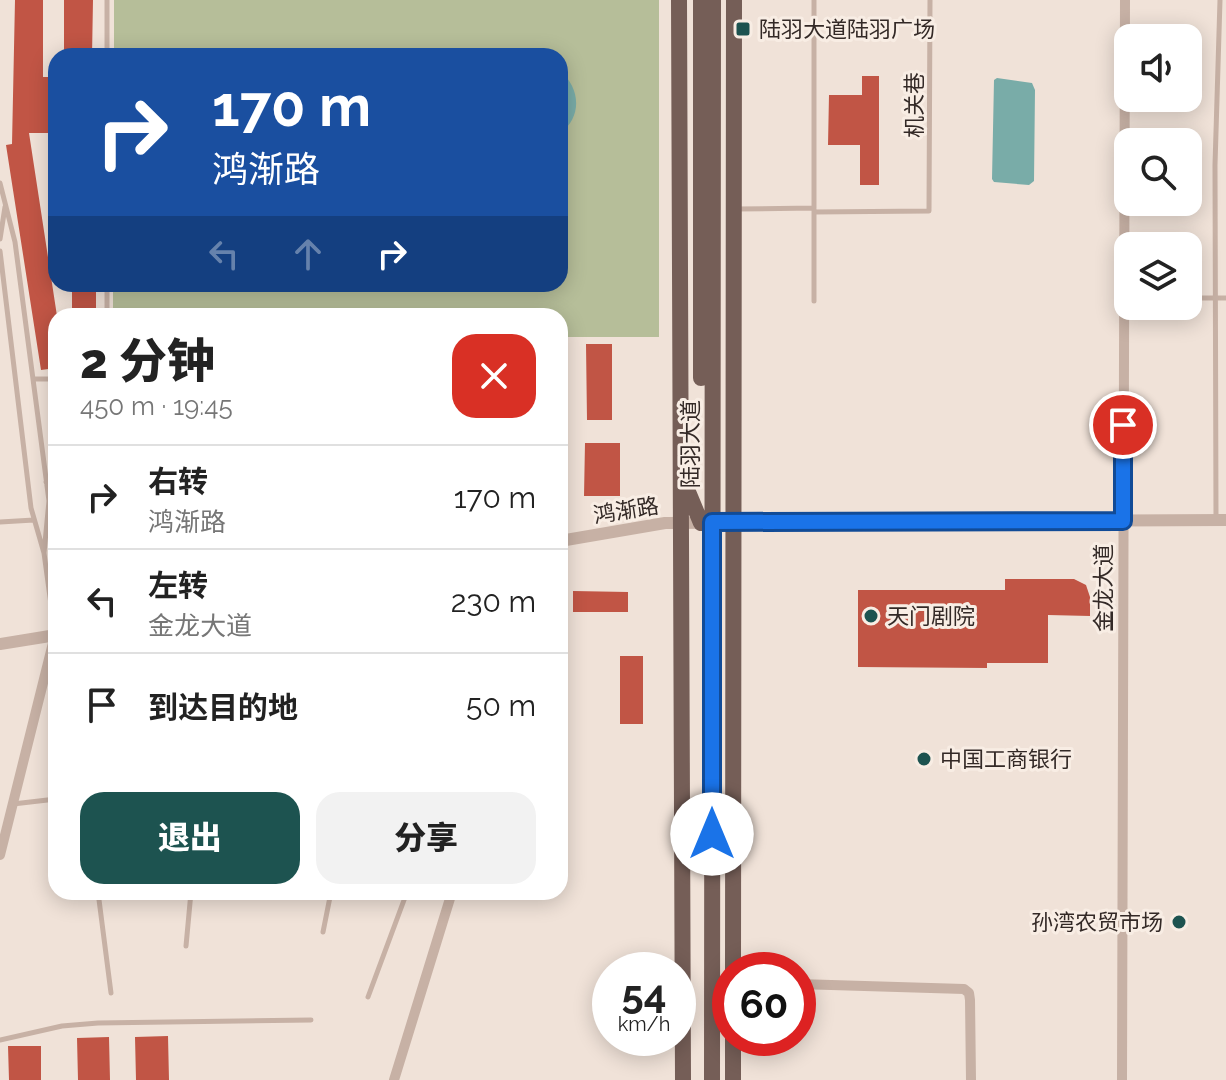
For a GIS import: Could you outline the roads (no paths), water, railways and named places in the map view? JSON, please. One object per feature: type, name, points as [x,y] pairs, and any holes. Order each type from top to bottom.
[{"type":"main road","points":[[679,0],[683,1080]]},
{"type":"main road","name":"陆羽大道","points":[[701,0],[712,1080]]},
{"type":"main road","name":"陆羽大道","points":[[701,1080],[713,0]]},
{"type":"main road","points":[[733,952],[734,0]]},
{"type":"main road","points":[[679,101],[701,64]]},
{"type":"main road","points":[[706,522],[732,454]]},
{"type":"main road","points":[[680,474],[706,522]]},
{"type":"main road","points":[[733,1056],[733,1080]]},
{"type":"street","name":"金龙大道","points":[[1125,0],[1126,232]]},
{"type":"street","name":"金龙大道","points":[[1122,1080],[1126,320]]},
{"type":"street","name":"鸿渐路","points":[[568,540],[650,525],[706,522],[1221,520]]},
{"type":"street","points":[[0,644],[48,636]]},
{"type":"street","points":[[0,855],[3,826],[48,665]]},
{"type":"street","points":[[394,1080],[450,900]]},
{"type":"street","points":[[816,985],[964,989],[969,993],[970,1000],[971,1080]]},
{"type":"lane","points":[[107,0],[107,48]]},
{"type":"lane","points":[[814,0],[814,301]]},
{"type":"lane","name":"机关巷","points":[[814,210],[929,211],[930,0]]},
{"type":"lane","points":[[1220,0],[1215,298],[1221,520]]},
{"type":"lane","points":[[0,183],[15,242],[48,499]]},
{"type":"lane","points":[[0,239],[4,198]]},
{"type":"lane","points":[[735,209],[814,210]]},
{"type":"lane","points":[[0,251],[34,520],[48,580]]},
{"type":"lane","points":[[1202,298],[1226,298]]},
{"type":"lane","points":[[33,379],[48,379]]},
{"type":"lane","points":[[44,553],[48,517]]},
{"type":"lane","points":[[0,522],[34,520]]},
{"type":"lane","points":[[11,804],[48,800]]},
{"type":"lane","points":[[99,900],[111,993]]},
{"type":"lane","points":[[186,946],[190,900]]},
{"type":"lane","points":[[323,932],[329,900]]},
{"type":"lane","points":[[368,997],[404,900]]},
{"type":"lane","points":[[0,1040],[62,1026],[98,1023],[311,1020]]},
{"type":"water","points":[[568,79],[575,93],[573,119],[568,125]]},
{"type":"water","points":[[994,80],[1032,83],[1035,90],[1034,181],[1029,185],[994,182],[992,179]]},
{"type":"place","name":"陆羽大道陆羽广场","points":[[743,29]]},
{"type":"place","name":"天门剧院","points":[[871,616]]},
{"type":"place","name":"中国工商银行","points":[[924,759]]},
{"type":"place","name":"孙湾农贸市场","points":[[1179,922]]}]
